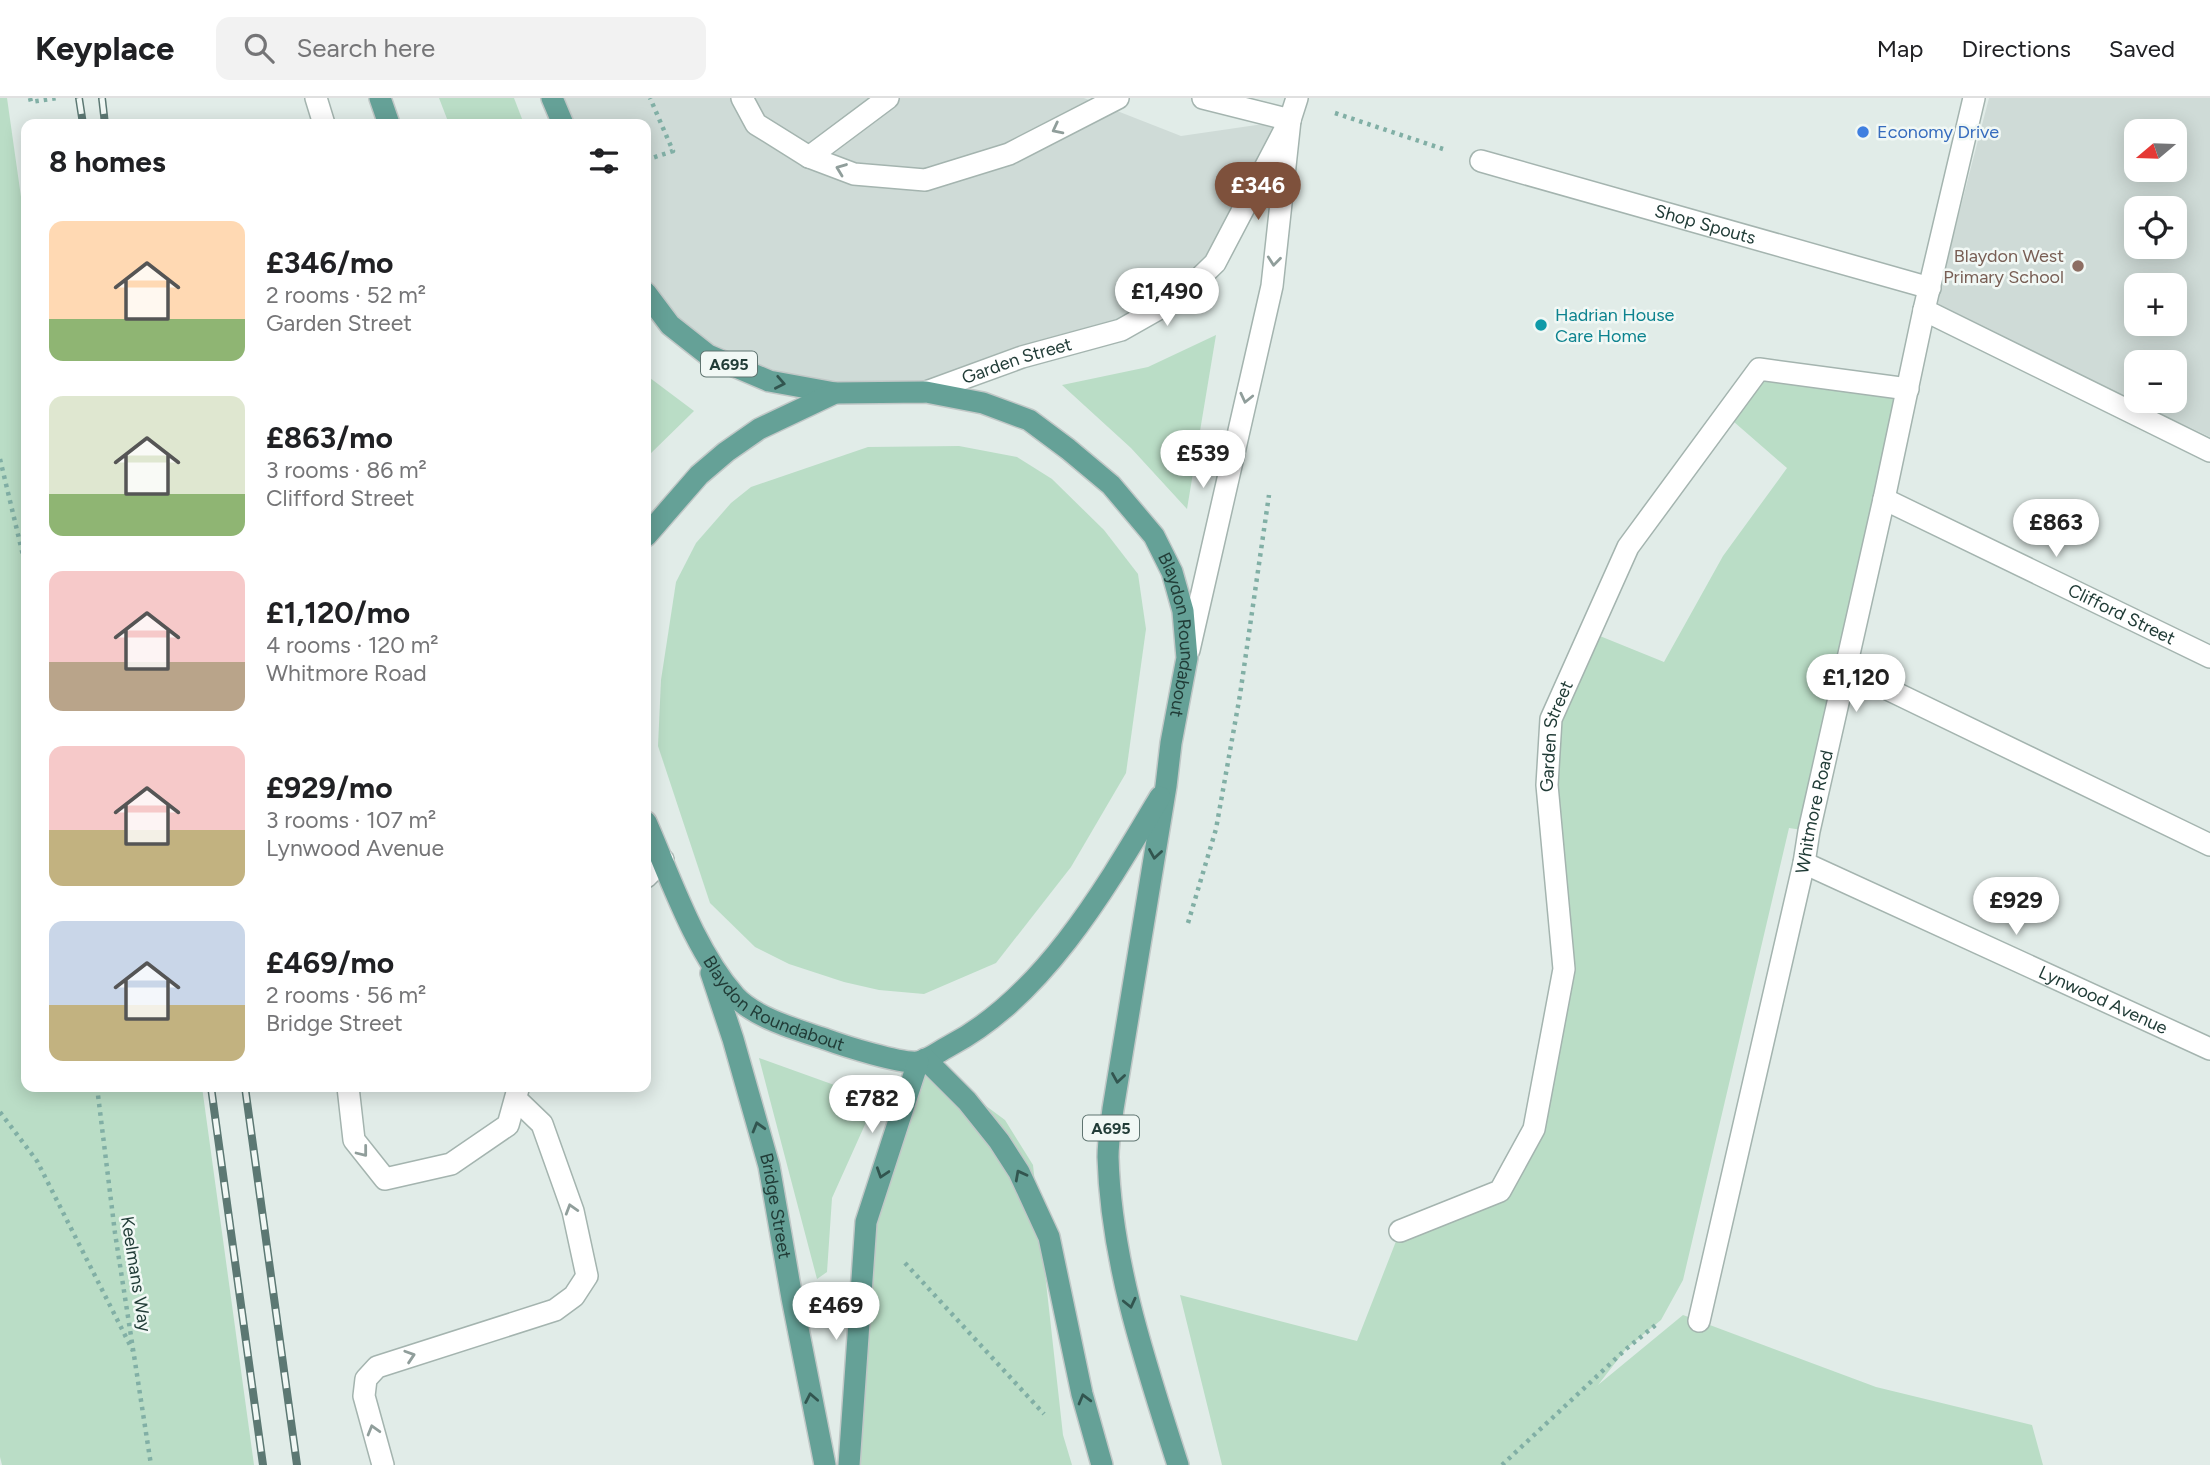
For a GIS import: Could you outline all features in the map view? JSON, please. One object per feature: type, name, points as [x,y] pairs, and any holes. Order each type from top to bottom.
[{"type":"main road","points":[[380,98],[387,119]]},
{"type":"main road","points":[[552,98],[561,119]]},
{"type":"main road","name":"A695","points":[[651,300],[670,325],[708,355],[769,381],[835,393]]},
{"type":"main road","name":"Blaydon Roundabout","points":[[651,530],[699,475],[726,452],[759,429],[835,393],[926,392],[983,403],[1029,420],[1069,449],[1111,485],[1154,536],[1172,572],[1182,611],[1187,658],[1166,786],[1100,897],[1007,1007],[973,1033],[922,1060],[900,1060],[846,1046],[791,1027],[756,1011],[737,998],[704,951],[651,833]]},
{"type":"main road","name":"A695","points":[[1166,786],[1113,1109],[1108,1155],[1113,1215],[1129,1303],[1178,1465]]},
{"type":"main road","name":"Bridge Street","points":[[704,951],[733,1039],[769,1166],[825,1465]]},
{"type":"main road","points":[[849,1465],[866,1222],[922,1060],[967,1101],[999,1141],[1019,1172],[1049,1237],[1082,1394],[1102,1465]]},
{"type":"street","points":[[316,98],[322,119]]},
{"type":"street","points":[[743,98],[756,124],[808,157],[854,174],[925,180],[1009,154],[1118,98]]},
{"type":"street","points":[[751,98],[756,124]]},
{"type":"street","points":[[808,157],[888,98]]},
{"type":"street","points":[[1203,98],[1290,120]]},
{"type":"street","points":[[1187,658],[1272,286],[1290,120],[1297,98]]},
{"type":"street","name":"Whitmore Road","points":[[1699,1321],[1804,863],[1844,668],[1884,499],[1924,310],[1974,98]]},
{"type":"street","name":"Garden Street","points":[[926,392],[1022,357],[1121,330],[1181,296],[1215,263],[1290,120]]},
{"type":"street","name":"Shop Spouts","points":[[1480,161],[1930,288]]},
{"type":"street","points":[[1924,310],[2210,451]]},
{"type":"street","name":"Garden Street","points":[[1400,1231],[1500,1191],[1534,1129],[1564,969],[1547,785],[1551,719],[1628,547],[1759,369],[1908,389]]},
{"type":"street","name":"Clifford Street","points":[[1884,499],[2210,657]]},
{"type":"street","points":[[1844,668],[2210,845]]},
{"type":"street","points":[[651,872],[663,860]]},
{"type":"street","name":"Lynwood Avenue","points":[[1804,863],[2210,1049]]},
{"type":"street","points":[[349,1092],[354,1140],[385,1179],[451,1164],[508,1125],[517,1093]]},
{"type":"street","points":[[383,1465],[363,1396],[366,1379],[377,1367],[555,1311],[574,1296],[587,1276],[573,1211],[542,1124],[517,1093]]},
{"type":"path","points":[[30,98],[30,102],[57,98]]},
{"type":"path","points":[[650,98],[673,151],[651,158]]},
{"type":"path","points":[[1327,111],[1480,161]]},
{"type":"path","points":[[0,459],[21,547]]},
{"type":"path","points":[[1185,930],[1216,829],[1240,695],[1270,486]]},
{"type":"path","name":"Keelmans Way","points":[[98,1092],[115,1233],[152,1465]]},
{"type":"path","points":[[0,1112],[37,1161],[135,1355]]},
{"type":"path","points":[[866,1222],[1045,1415]]},
{"type":"path","points":[[1502,1465],[1626,1349],[1707,1284]]},
{"type":"shaded area","points":[[561,98],[1084,98],[1181,136],[1290,120],[1215,263],[1181,296],[926,392],[835,393],[708,355],[651,298],[651,119],[570,119]]},
{"type":"shaded area","name":"Blaydon West Primary School","points":[[1989,98],[2210,98],[2210,437],[2160,413],[2187,413],[2187,350],[2124,350],[2124,396],[1935,306]]},
{"type":"green space","points":[[0,98],[7,98],[21,197],[21,1092],[203,1092],[254,1465],[2,1465]]},
{"type":"green space","points":[[439,98],[514,98],[522,119],[447,119]]},
{"type":"green space","points":[[1216,335],[1187,509],[1131,448],[1062,385],[1148,367]]},
{"type":"green space","points":[[1759,369],[1908,389],[1809,831],[1789,828],[1683,1280],[1661,1320],[1626,1349],[1598,1385],[1683,1315],[1876,1387],[2032,1425],[2043,1465],[1222,1465],[1180,1295],[1357,1341],[1400,1231],[1500,1191],[1534,1129],[1564,969],[1551,719],[1590,632],[1664,662],[1723,556],[1787,468],[1726,415]]},
{"type":"green space","points":[[651,379],[694,411],[651,453]]},
{"type":"green space","points":[[959,446],[1017,457],[1052,479],[1104,530],[1138,574],[1146,629],[1126,773],[1071,867],[996,963],[924,994],[879,990],[789,964],[755,947],[710,903],[658,746],[661,680],[676,582],[696,543],[731,503],[751,487],[868,447]]},
{"type":"green space","points":[[920,1057],[1005,1120],[1033,1165],[1063,1435],[1072,1465],[853,1465],[866,1222]]},
{"type":"green space","points":[[759,1058],[876,1100],[832,1198],[827,1272],[817,1279]]},
{"type":"railway","points":[[79,98],[82,119]]},
{"type":"railway","points":[[102,98],[104,119]]},
{"type":"railway","points":[[212,1092],[263,1465]]},
{"type":"railway","points":[[246,1092],[297,1465]]},
{"type":"place","name":"Economy Drive","points":[[1863,132]]},
{"type":"place","name":"Blaydon West Primary School","points":[[2078,266]]},
{"type":"place","name":"Hadrian House Care Home","points":[[1541,325]]}]
